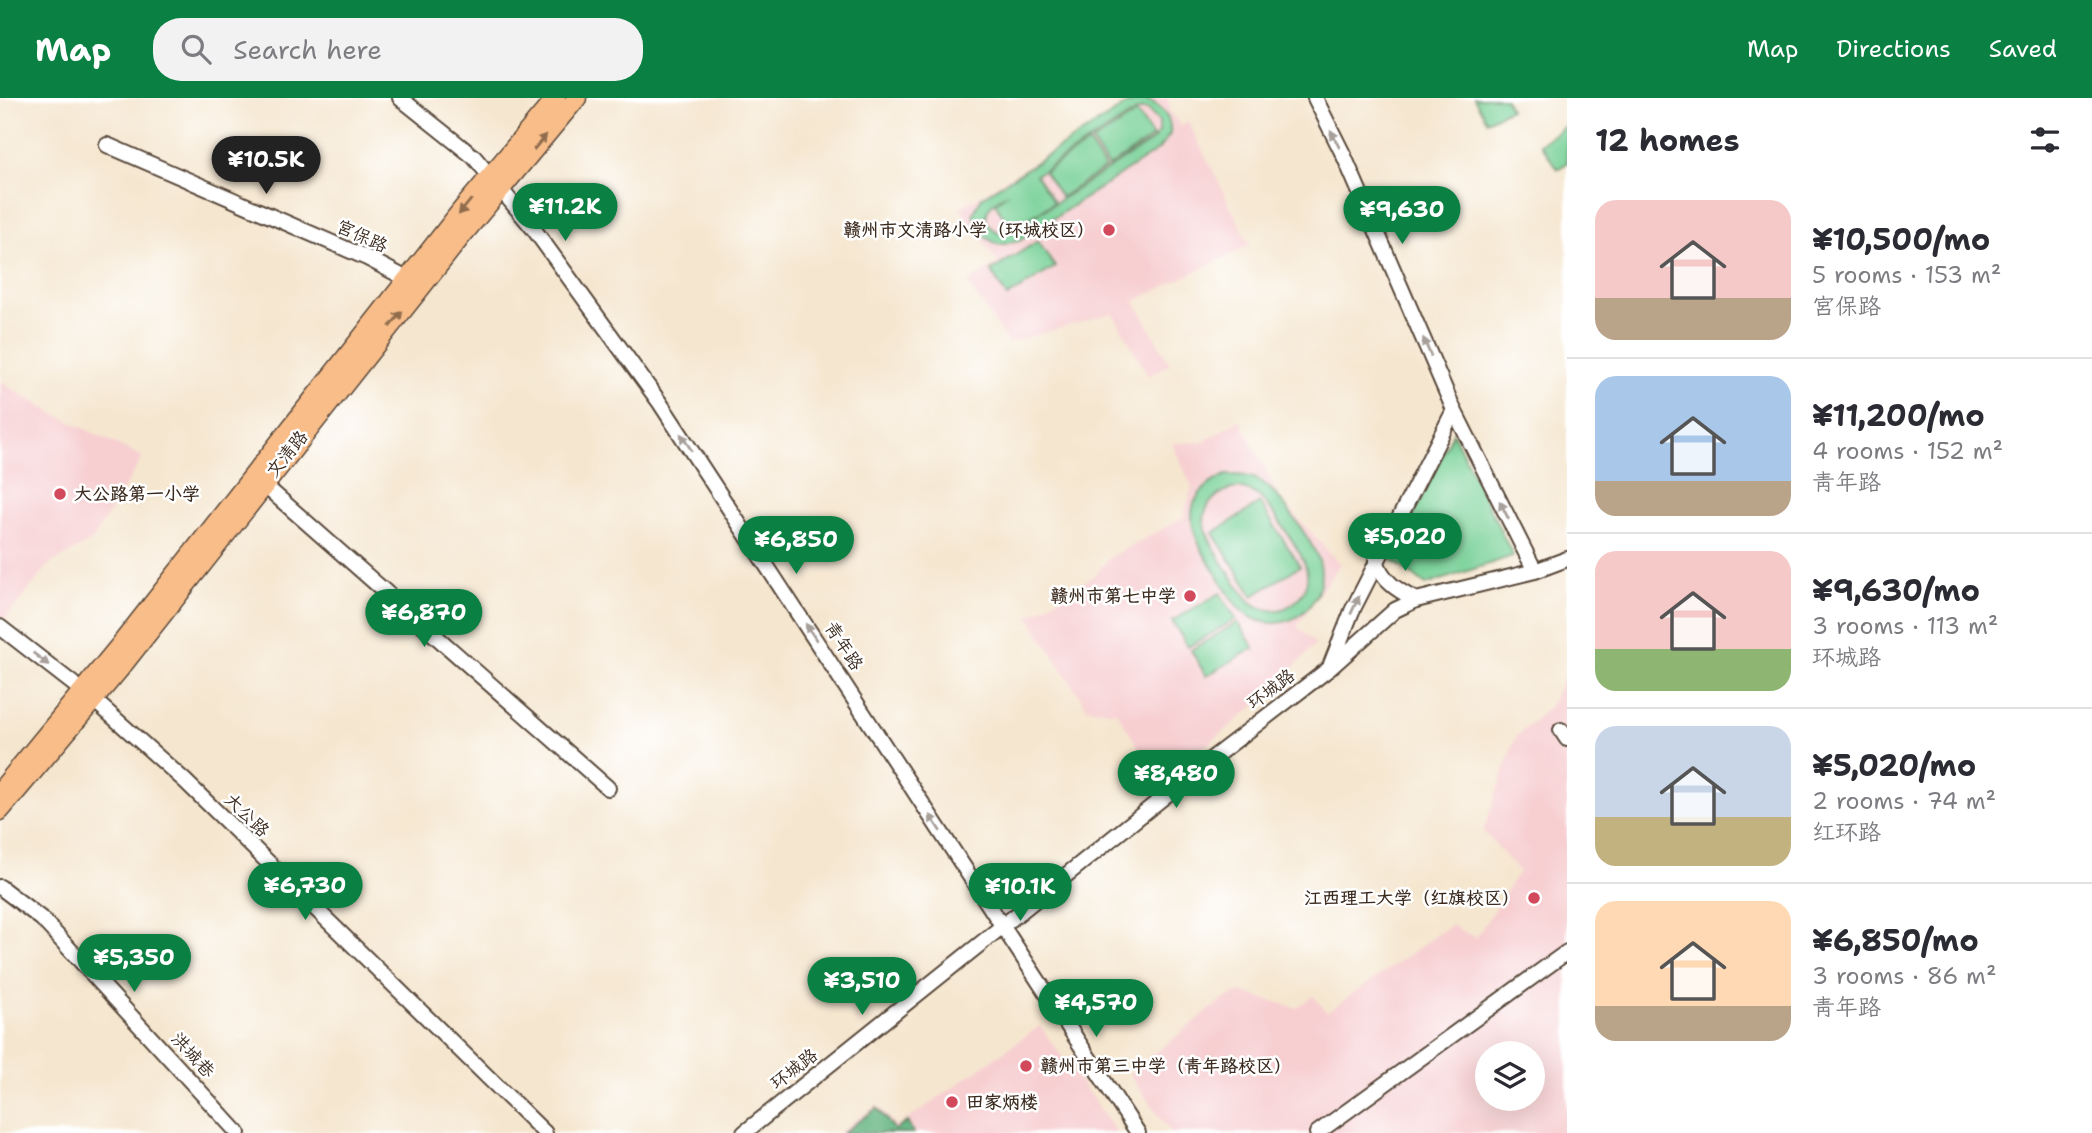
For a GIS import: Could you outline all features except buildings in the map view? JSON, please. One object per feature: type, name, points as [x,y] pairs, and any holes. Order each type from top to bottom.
[{"type":"main road","name":"文清路","points":[[0,790],[88,695],[263,484],[461,237],[556,98]]},
{"type":"main road","name":"文清路","points":[[0,811],[409,280],[577,98]]},
{"type":"street","name":"青年路","points":[[400,98],[474,157],[660,404],[1139,1133]]},
{"type":"street","points":[[1315,98],[1344,156],[1454,410],[1535,571]]},
{"type":"street","name":"宫保路","points":[[107,145],[367,258],[409,280]]},
{"type":"street","points":[[1329,668],[1352,611],[1454,410]]},
{"type":"street","points":[[263,484],[608,788]]},
{"type":"street","points":[[1535,571],[1567,559]]},
{"type":"street","points":[[1377,560],[1380,574],[1416,600]]},
{"type":"street","points":[[1535,571],[1567,569]]},
{"type":"street","name":"环城路","points":[[744,1133],[1329,668],[1395,610],[1416,600],[1535,571]]},
{"type":"street","name":"大公路","points":[[0,627],[88,695],[184,781],[545,1133]]},
{"type":"street","name":"洪城巷","points":[[0,887],[42,919],[238,1133]]},
{"type":"street","points":[[1317,1133],[1567,952]]},
{"type":"shaded area","name":"赣州市文清路小学（环城校区）","points":[[1137,98],[1168,98],[1170,112],[1181,126],[1188,121],[1250,245],[1135,301],[1170,364],[1148,376],[1113,313],[1008,343],[968,283],[998,263],[960,208]]},
{"type":"shaded area","name":"大公路第一小学","points":[[0,382],[55,414],[143,457],[92,541],[49,565],[0,625]]},
{"type":"shaded area","name":"赣州市第七中学","points":[[1240,419],[1279,497],[1340,564],[1297,626],[1316,644],[1270,693],[1197,753],[1157,778],[1117,712],[1087,708],[1029,617],[1095,575],[1110,557],[1183,518],[1192,487],[1172,443],[1203,442]]},
{"type":"shaded area","name":"江西理工大学（红旗校区）","points":[[1567,671],[1567,1133],[1171,1133],[1129,1074],[1222,1000],[1240,992],[1297,1008],[1313,996],[1327,1012],[1451,925],[1476,938],[1519,871],[1483,831],[1516,737],[1550,706]]},
{"type":"shaded area","name":"赣州市第三中学（青年路校区）","points":[[1040,1026],[1117,1133],[838,1133],[877,1105],[897,1127]]},
{"type":"green space","points":[[1474,98],[1505,98],[1510,109],[1487,121]]},
{"type":"green space","points":[[1142,99],[1154,103],[1167,116],[1170,134],[1158,150],[1019,241],[999,245],[980,234],[973,214],[982,197],[1128,104]],"holes":[[[1138,110],[1148,110],[1159,122],[1159,132],[1153,140],[1010,232],[999,232],[988,223],[986,215],[990,207],[996,201],[1008,193],[995,203],[1012,230],[1054,202],[1036,175]]]},
{"type":"green space","points":[[1137,113],[1153,137],[1108,167],[1092,142]]},
{"type":"green space","points":[[1567,125],[1567,163],[1558,169],[1540,144]]},
{"type":"green space","points":[[1089,143],[1105,168],[1061,197],[1044,172]]},
{"type":"green space","points":[[1038,241],[1055,267],[1007,297],[991,271]]},
{"type":"green space","points":[[1453,433],[1513,556],[1426,585],[1392,560]]},
{"type":"green space","points":[[1226,475],[1254,478],[1269,488],[1304,532],[1317,555],[1321,580],[1314,600],[1296,617],[1278,623],[1259,621],[1241,610],[1234,602],[1208,561],[1195,534],[1192,520],[1198,496],[1209,485]],"holes":[[[1239,488],[1263,500],[1304,562],[1307,576],[1303,592],[1286,608],[1267,610],[1250,601],[1224,566],[1207,534],[1204,519],[1208,506],[1218,495]]]},
{"type":"green space","points":[[1260,503],[1300,566],[1253,596],[1213,533]]},
{"type":"green space","points":[[1220,593],[1236,619],[1188,647],[1172,621]]},
{"type":"green space","points":[[1238,622],[1254,648],[1206,676],[1191,650]]},
{"type":"green space","points":[[877,1108],[895,1130],[907,1122],[914,1133],[843,1133]]},
{"type":"place","name":"赣州市文清路小学（环城校区）","points":[[1109,230]]},
{"type":"place","name":"大公路第一小学","points":[[60,494]]},
{"type":"place","name":"赣州市第七中学","points":[[1190,596]]},
{"type":"place","name":"江西理工大学（红旗校区）","points":[[1534,898]]},
{"type":"place","name":"赣州市第三中学（青年路校区）","points":[[1026,1066]]},
{"type":"place","name":"田家炳楼","points":[[952,1102]]}]
